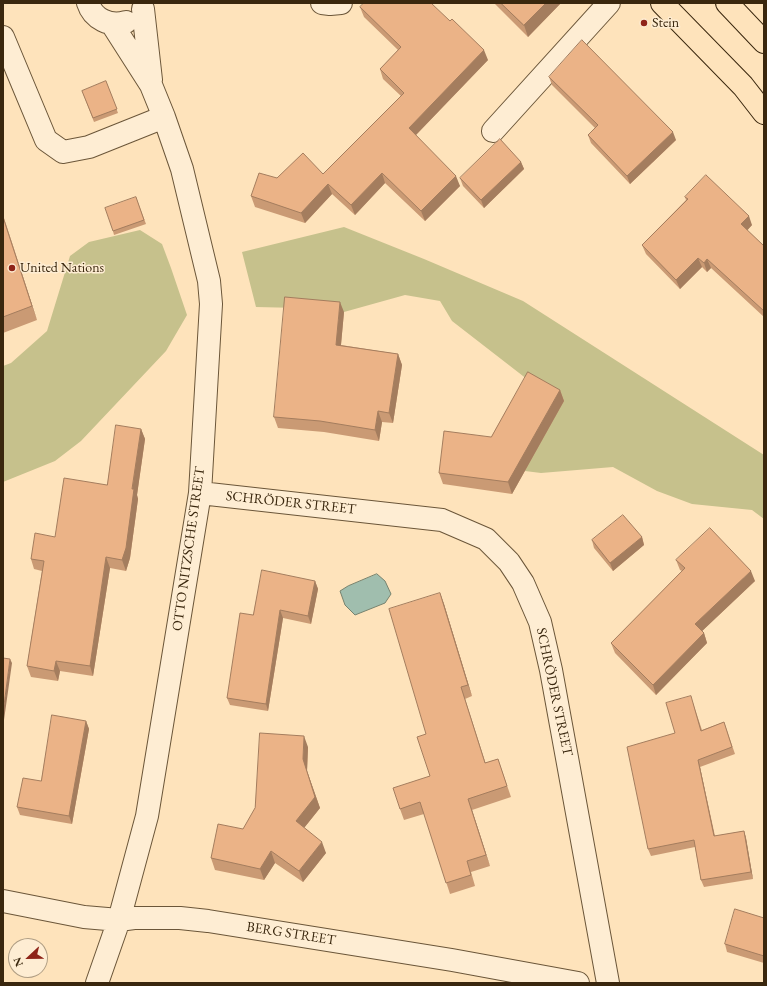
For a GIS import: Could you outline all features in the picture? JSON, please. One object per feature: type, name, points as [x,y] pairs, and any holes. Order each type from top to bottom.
[{"type":"highway","points":[[662,3],[743,86],[764,113]]},
{"type":"highway","points":[[727,3],[764,42]]},
{"type":"street","points":[[322,3],[341,3]]},
{"type":"street","points":[[493,130],[609,3]]},
{"type":"street","points":[[86,4],[95,15],[103,21],[112,24],[121,24],[130,21],[138,16],[145,6]]},
{"type":"street","name":"OTTO NITZSCHE STREET","points":[[145,6],[151,85]]},
{"type":"street","name":"OTTO NITZSCHE STREET","points":[[97,983],[118,920],[147,816],[200,493],[211,304],[209,281],[182,169],[164,117],[151,85],[112,24]]},
{"type":"street","points":[[3,37],[46,140],[64,152],[89,147],[164,117]]},
{"type":"street","name":"SCHRÖDER STREET","points":[[200,493],[442,520],[486,539],[509,562],[523,583],[540,622],[551,670],[608,983]]},
{"type":"street","name":"BERG STREET","points":[[3,901],[84,917],[118,920],[152,917],[208,921],[452,960],[578,983]]},
{"type":"shaded area","points":[[344,227],[523,301],[764,455],[764,519],[752,510],[692,504],[657,491],[613,467],[541,473],[525,471],[532,383],[452,321],[440,301],[405,295],[344,312],[299,308],[256,307],[242,252]]},
{"type":"shaded area","points":[[140,230],[162,244],[187,315],[166,351],[81,441],[55,461],[3,482],[3,366],[11,363],[47,331],[70,256],[89,242]]},
{"type":"shaded area","points":[[377,574],[385,581],[391,594],[385,603],[355,615],[345,605],[340,591],[348,586]]},
{"type":"building","points":[[364,3],[431,3],[450,21],[452,19],[484,50],[409,128],[456,176],[421,211],[382,173],[351,205],[328,184],[301,213],[251,196],[259,173],[277,178],[303,153],[323,174],[404,93],[380,69],[401,47],[360,7]]},
{"type":"building","points":[[501,3],[546,3],[524,25]]},
{"type":"building","points":[[582,40],[673,132],[627,176],[588,135],[598,125],[549,77]]},
{"type":"building","points":[[106,81],[117,109],[93,118],[82,91]]},
{"type":"building","points":[[500,139],[521,162],[481,200],[460,178]]},
{"type":"building","points":[[706,175],[749,216],[741,224],[764,246],[764,311],[707,259],[704,263],[698,258],[676,280],[642,245],[688,199],[685,197]]},
{"type":"building","points":[[136,197],[144,220],[113,231],[105,208]]},
{"type":"building","name":"United Nations","points":[[3,217],[32,306],[3,317]]},
{"type":"building","points":[[285,297],[340,302],[336,345],[398,354],[389,413],[378,411],[375,430],[320,421],[274,417]]},
{"type":"building","points":[[528,372],[560,390],[508,482],[439,473],[444,431],[491,437]]},
{"type":"building","points":[[116,425],[141,429],[132,489],[134,489],[126,548],[122,560],[106,557],[90,666],[56,661],[54,671],[27,666],[44,561],[31,559],[35,533],[55,537],[64,478],[107,485]]},
{"type":"building","points":[[623,515],[642,537],[610,563],[592,540]]},
{"type":"building","points":[[710,528],[751,571],[695,624],[704,633],[653,685],[611,643],[685,568],[676,560]]},
{"type":"building","points":[[262,570],[315,581],[308,616],[280,610],[266,704],[227,698],[240,613],[253,615]]},
{"type":"building","points":[[440,593],[468,685],[461,687],[485,763],[498,759],[507,786],[468,799],[486,855],[467,861],[471,875],[446,883],[420,802],[400,809],[393,788],[430,776],[417,737],[426,734],[389,609]]},
{"type":"building","points":[[3,658],[10,659],[3,713]]},
{"type":"building","points":[[691,696],[701,731],[724,722],[732,747],[698,760],[714,836],[744,831],[751,872],[701,880],[694,840],[648,849],[627,747],[675,733],[666,703]]},
{"type":"building","points":[[52,715],[86,721],[69,816],[17,807],[23,778],[41,781]]},
{"type":"building","points":[[260,733],[304,736],[303,759],[315,797],[296,821],[322,842],[299,871],[271,851],[260,869],[211,858],[218,824],[243,829],[255,808]]},
{"type":"building","points":[[735,909],[764,918],[764,956],[725,944]]},
{"type":"place","name":"Stein","points":[[644,23]]},
{"type":"place","name":"United Nations","points":[[12,268]]}]
